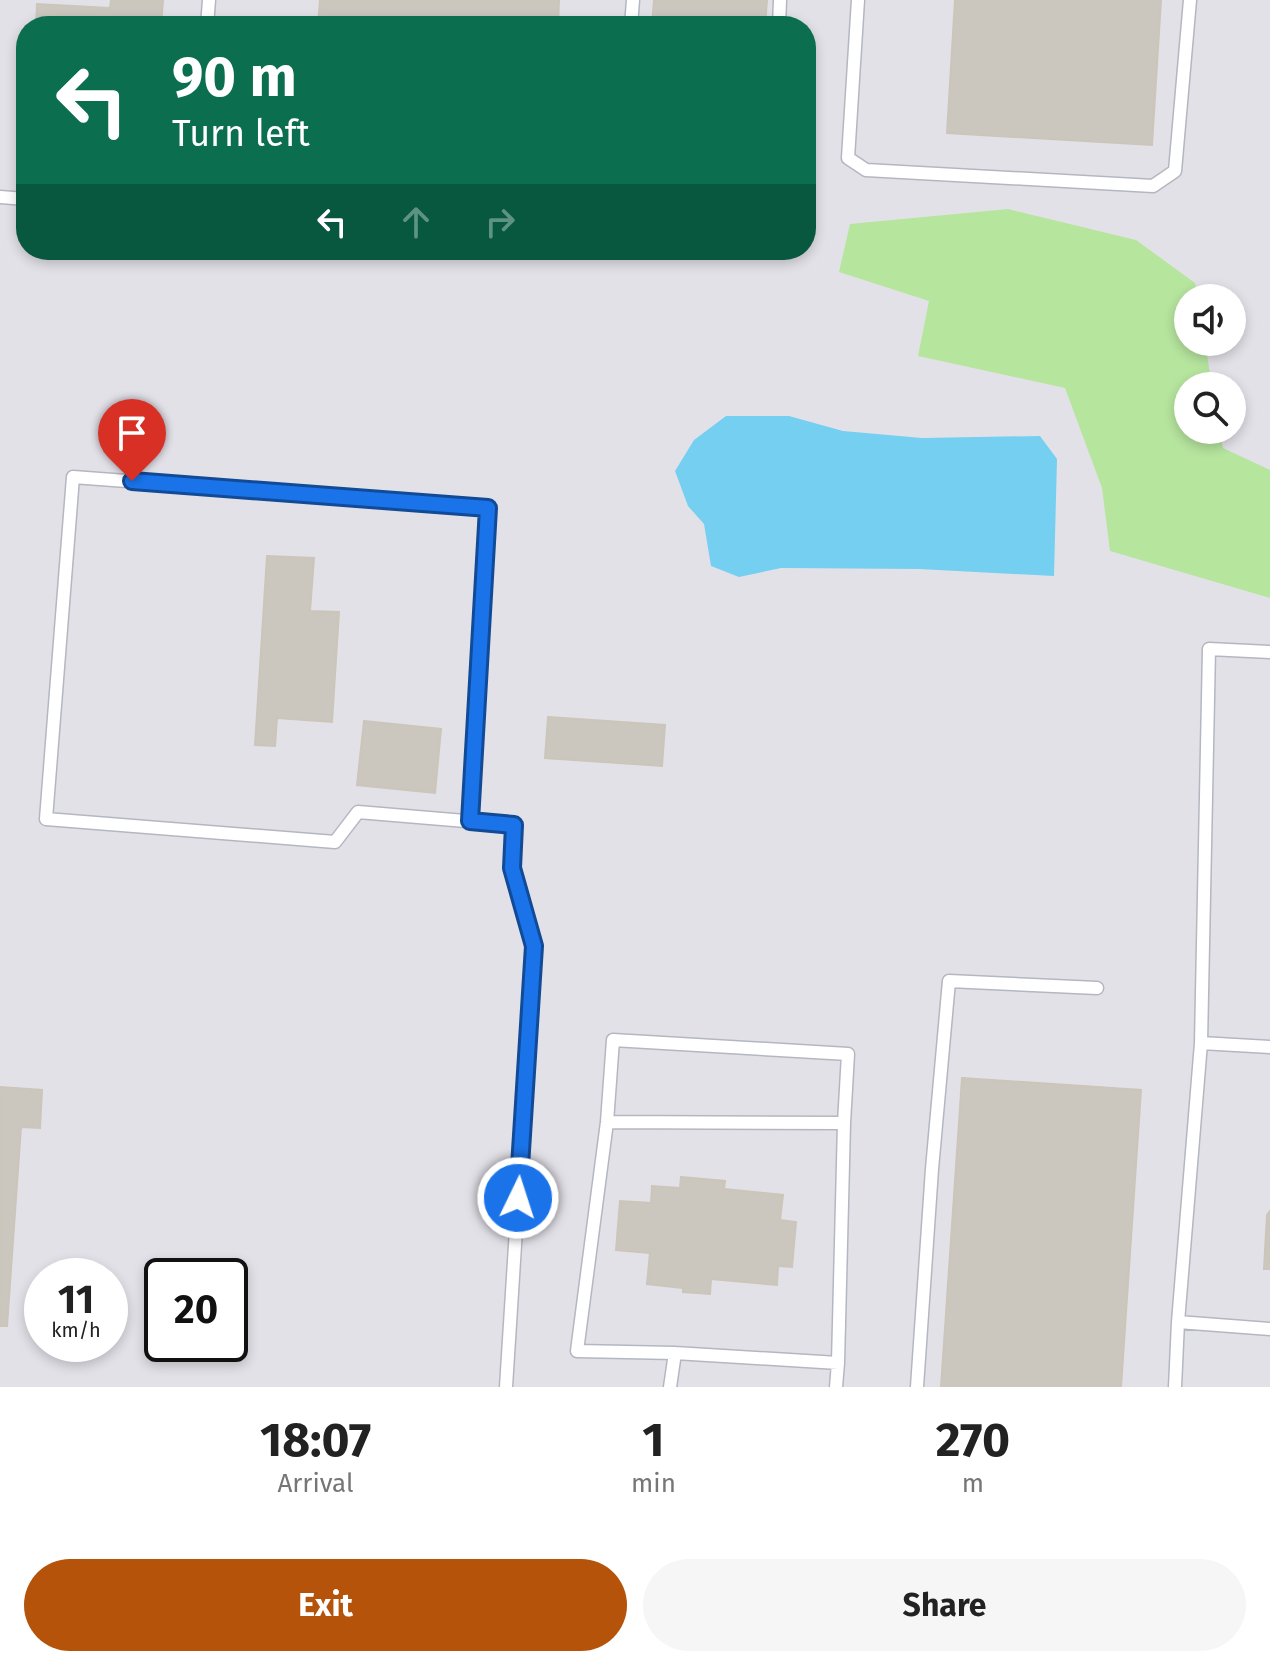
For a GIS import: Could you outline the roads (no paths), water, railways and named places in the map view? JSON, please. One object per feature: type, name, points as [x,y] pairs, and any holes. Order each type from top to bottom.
[{"type":"lane","points":[[858,0],[848,158],[866,170],[1153,186],[1175,171],[1190,0]]},
{"type":"lane","points":[[470,821],[488,508],[73,477],[46,819],[335,842],[358,812],[514,825],[512,868],[534,946],[506,1387]]},
{"type":"lane","points":[[1175,1387],[1201,1043],[1209,649],[1270,652]]},
{"type":"lane","points":[[917,1387],[949,981],[1097,988]]},
{"type":"lane","points":[[836,1387],[838,1363],[844,1123],[848,1054],[613,1040],[607,1122],[577,1351],[675,1353],[838,1363]]},
{"type":"lane","points":[[1201,1043],[1270,1047]]},
{"type":"lane","points":[[607,1122],[844,1123]]},
{"type":"lane","points":[[1178,1322],[1270,1329]]},
{"type":"lane","points":[[670,1387],[675,1353]]},
{"type":"water","points":[[726,416],[789,416],[843,431],[922,438],[1040,436],[1057,459],[1054,576],[919,569],[781,568],[739,577],[711,566],[704,524],[688,506],[675,471],[694,440]]}]
